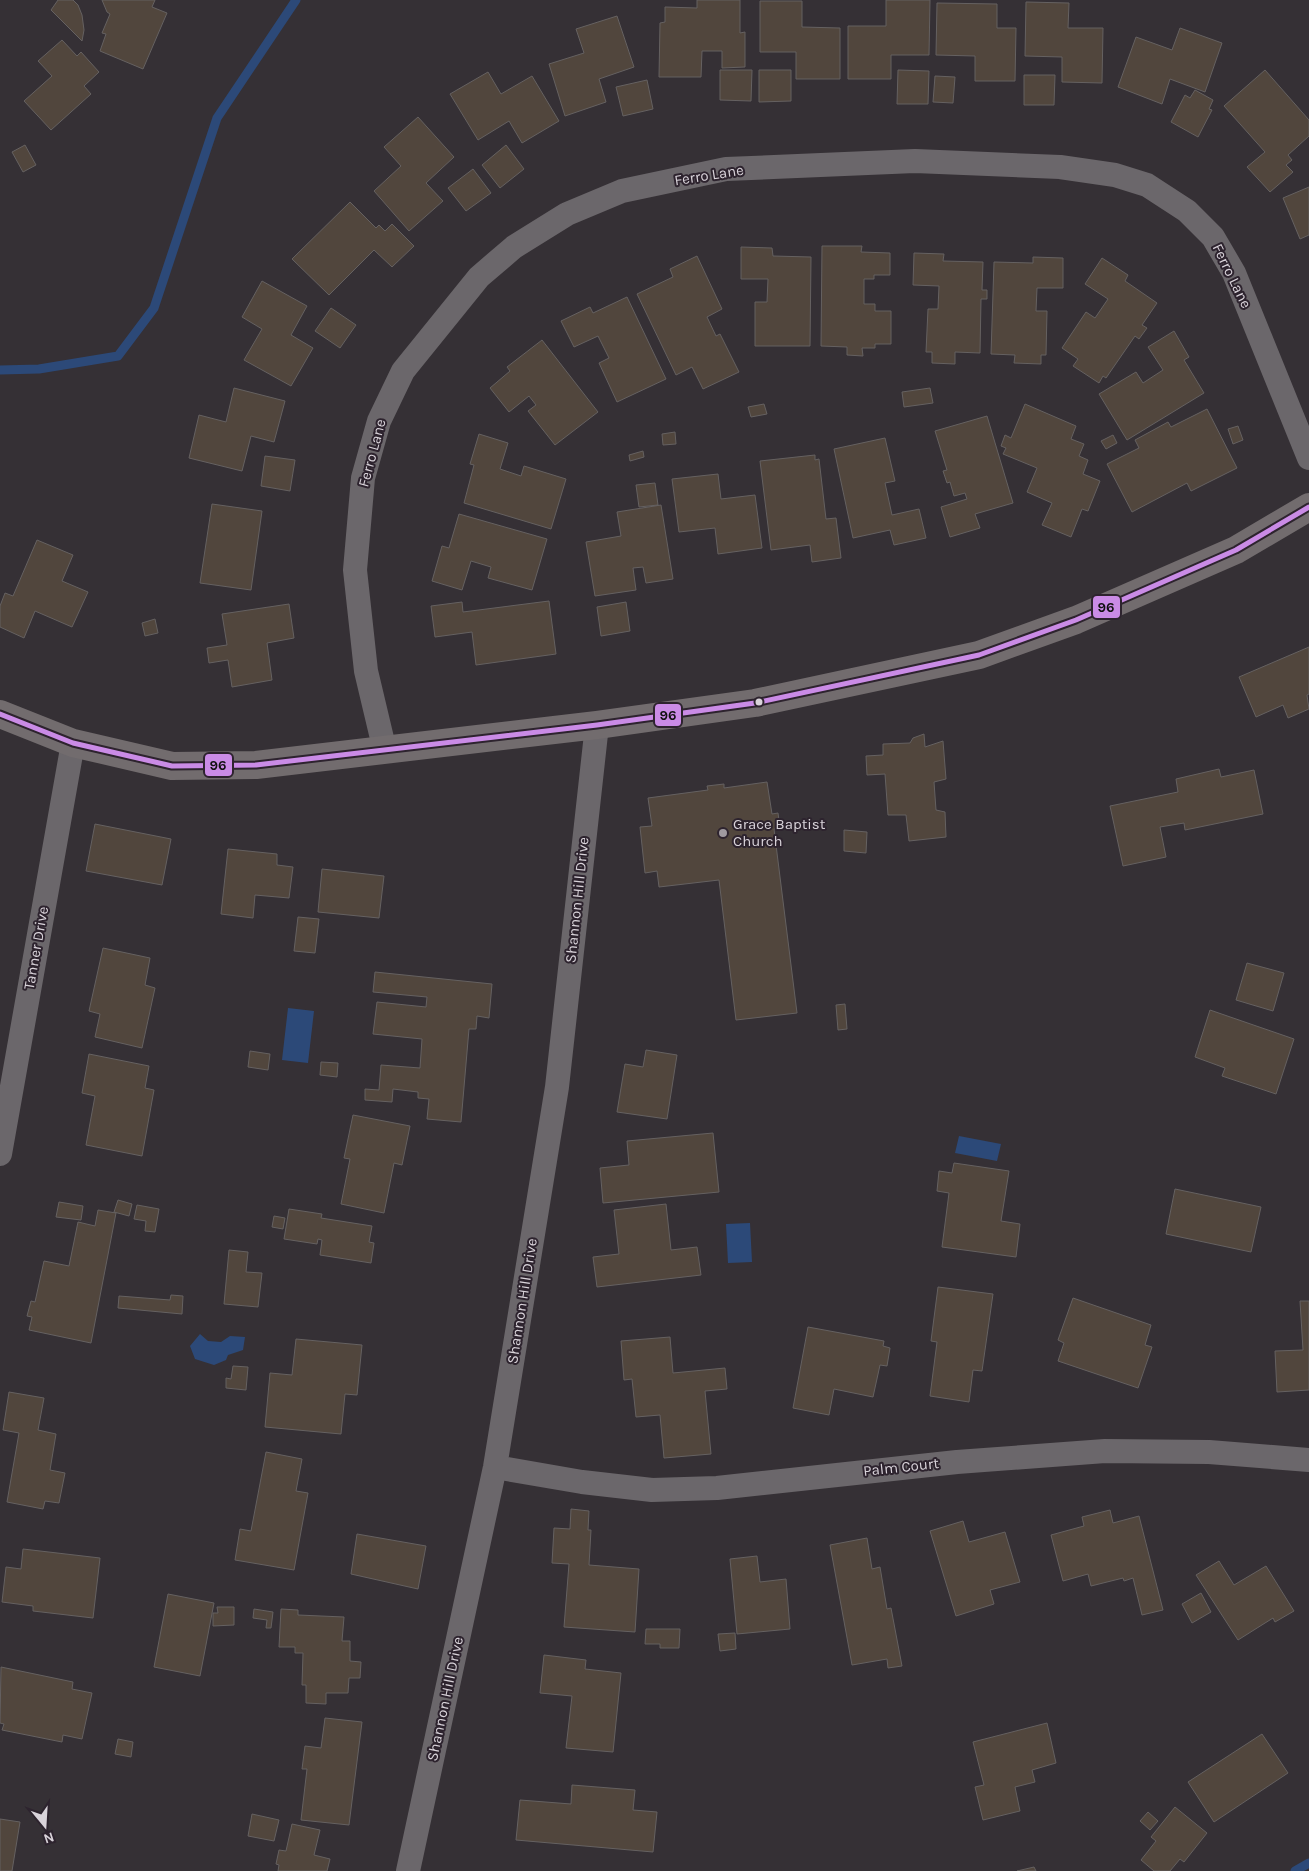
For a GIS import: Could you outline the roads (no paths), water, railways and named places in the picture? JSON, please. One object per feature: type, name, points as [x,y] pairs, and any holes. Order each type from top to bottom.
[{"type":"main road","points":[[0,714],[73,743],[172,766],[256,765],[597,725],[755,703],[979,654],[1076,620],[1236,550],[1309,507]]},
{"type":"street","name":"Ferro Lane","points":[[385,751],[366,671],[355,570],[363,478],[379,421],[404,371],[478,277],[514,247],[568,214],[622,191],[726,169],[915,161],[1060,167],[1115,175],[1147,185],[1187,211],[1213,237],[1234,272],[1309,458]]},
{"type":"street","name":"Shannon Hill Drive","points":[[408,1871],[495,1467],[557,1087],[597,725]]},
{"type":"street","name":"Tanner Drive","points":[[0,1154],[73,743]]},
{"type":"street","name":"Palm Court","points":[[495,1467],[582,1482],[652,1490],[717,1488],[886,1469],[1033,1455],[1105,1451],[1210,1452],[1309,1460]]},
{"type":"water","points":[[288,1008],[314,1011],[308,1063],[282,1060]]},
{"type":"water","points":[[959,1136],[1001,1144],[997,1161],[955,1153]]},
{"type":"water","points":[[750,1223],[752,1262],[728,1263],[726,1224]]},
{"type":"water","points":[[200,1334],[208,1341],[221,1342],[230,1336],[245,1337],[243,1350],[228,1355],[226,1360],[214,1365],[195,1359],[190,1346]]},
{"type":"waterway","points":[[0,370],[39,369],[118,356],[154,308],[217,118],[296,0]]},
{"type":"waterway","points":[[1295,1871],[1309,1863]]},
{"type":"place","name":"Grace Baptist Church","points":[[723,833]]}]
